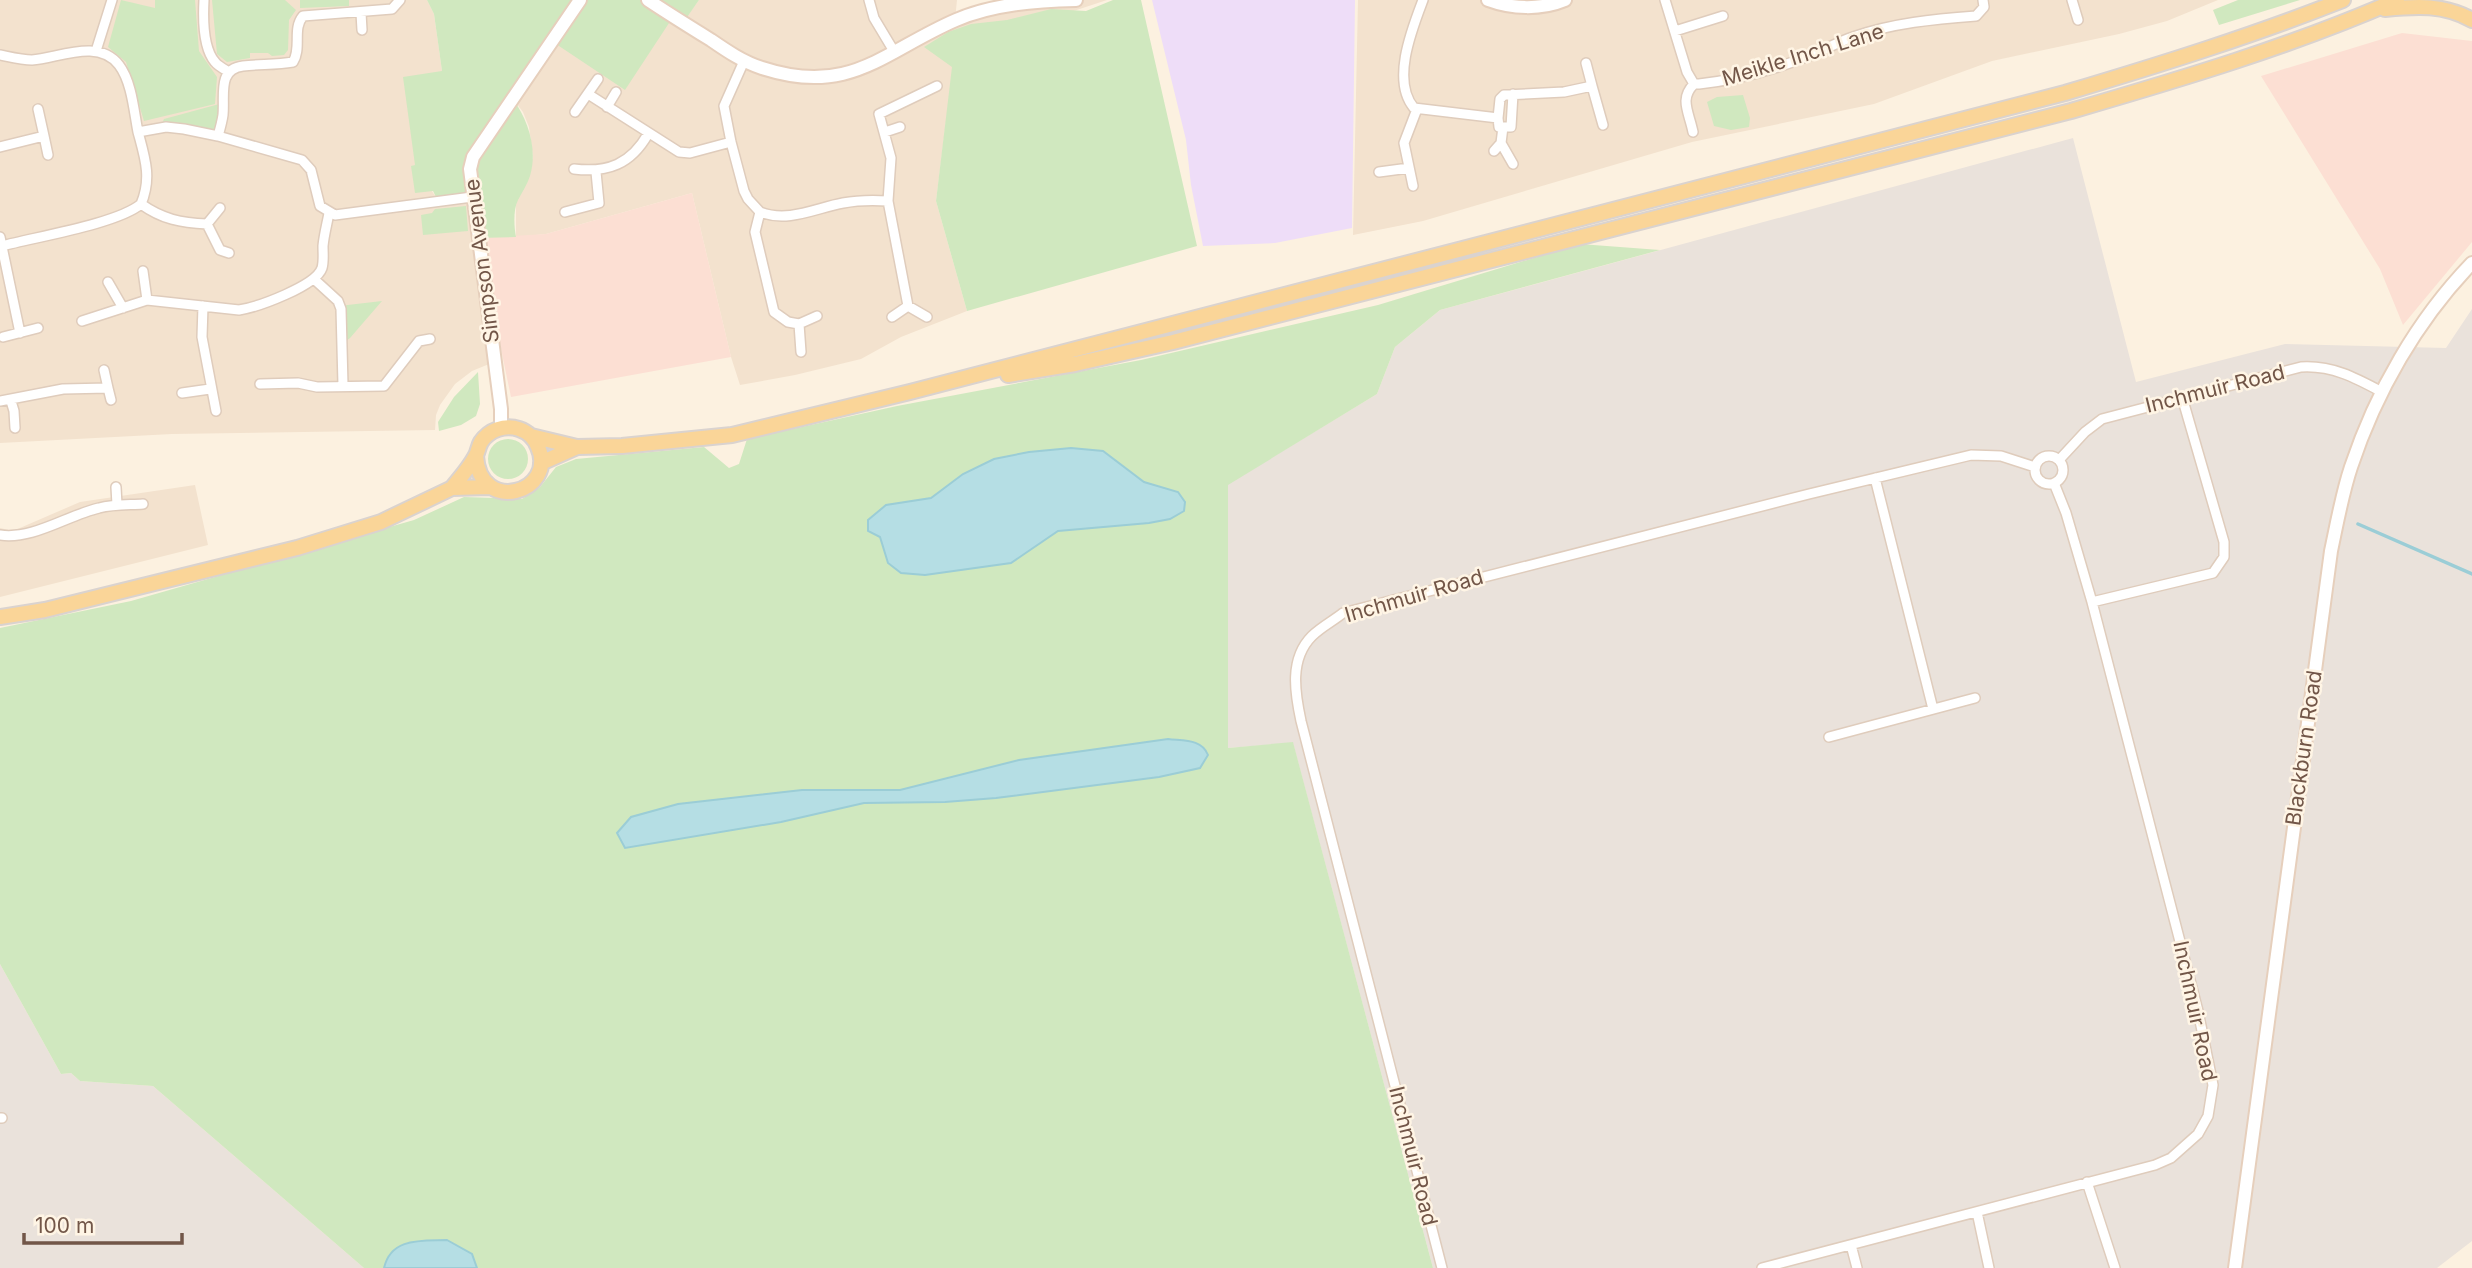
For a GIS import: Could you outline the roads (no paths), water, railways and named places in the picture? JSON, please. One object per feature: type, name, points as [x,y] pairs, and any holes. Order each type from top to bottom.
[{"type":"main road","name":"Simpson Avenue","points":[[501,428],[470,169],[473,157],[580,0]]},
{"type":"main road","points":[[648,0],[744,61],[779,73],[814,77],[855,72],[955,20],[970,15],[1028,3],[1076,0]]},
{"type":"main road","points":[[1488,0],[1505,6],[1529,7],[1551,5],[1565,0]]},
{"type":"main road","points":[[452,488],[476,456],[480,444],[489,434],[501,428],[512,427],[531,436],[577,447],[622,446],[732,435],[910,392],[2065,93],[2178,60],[2343,0]]},
{"type":"main road","points":[[910,392],[1075,364],[1173,342],[2031,121],[2177,80],[2291,41],[2397,0]]},
{"type":"main road","points":[[2376,9],[2416,6],[2442,8],[2472,20]]},
{"type":"main road","name":"Blackburn Road","points":[[2235,1268],[2331,551],[2351,466],[2382,392],[2424,321],[2472,264]]},
{"type":"main road","points":[[476,456],[481,478],[489,486],[500,492],[522,490],[532,483],[541,463],[537,444],[531,436]]},
{"type":"main road","points":[[541,463],[577,447]]},
{"type":"main road","points":[[0,617],[45,610],[297,548],[381,522],[452,488],[489,486]]},
{"type":"street","points":[[96,51],[112,0]]},
{"type":"street","points":[[204,0],[210,54],[216,63],[229,72]]},
{"type":"street","points":[[218,136],[223,114],[225,80],[229,72],[242,66],[293,62],[296,56],[298,22],[303,16],[392,9],[400,0]]},
{"type":"street","points":[[869,0],[874,18],[895,53]]},
{"type":"street","points":[[1423,0],[1407,47],[1404,76],[1406,96],[1411,106],[1416,109],[1497,118]]},
{"type":"street","name":"Meikle Inch Lane","points":[[1665,0],[1687,72],[1694,84]]},
{"type":"street","name":"Meikle Inch Lane","points":[[1693,132],[1685,98],[1686,92],[1694,84],[1745,78],[1879,30],[1932,20],[1976,16],[1984,7],[1983,0]]},
{"type":"street","points":[[2072,0],[2078,20]]},
{"type":"street","points":[[361,13],[362,30]]},
{"type":"street","points":[[1675,31],[1723,16]]},
{"type":"street","points":[[0,55],[29,60],[96,51],[109,56],[120,66],[129,89],[148,176],[141,204],[127,213],[93,223],[1,242],[20,333]]},
{"type":"street","points":[[744,61],[724,106],[744,191],[760,212],[787,216],[844,203],[888,201]]},
{"type":"street","points":[[1586,63],[1603,125]]},
{"type":"street","points":[[575,112],[598,79]]},
{"type":"street","points":[[927,317],[908,306],[888,201],[891,158],[879,114],[937,86]]},
{"type":"street","points":[[1513,94],[1512,125],[1503,127],[1498,125],[1497,118],[1501,97],[1513,94],[1564,92],[1592,86]]},
{"type":"street","points":[[607,107],[616,92]]},
{"type":"street","points":[[588,94],[679,152],[690,153],[731,142]]},
{"type":"street","points":[[38,109],[48,155]]},
{"type":"street","points":[[1413,186],[1404,143],[1416,109]]},
{"type":"street","points":[[138,132],[166,127],[218,136],[302,160],[311,170],[317,200],[329,213],[349,214],[472,197]]},
{"type":"street","points":[[1494,151],[1501,143],[1503,127]]},
{"type":"street","points":[[885,132],[900,128]]},
{"type":"street","points":[[574,169],[596,172],[629,158],[640,148],[648,134]]},
{"type":"street","points":[[0,147],[44,136]]},
{"type":"street","points":[[1501,143],[1513,164]]},
{"type":"street","points":[[1378,172],[1409,168]]},
{"type":"street","points":[[565,212],[598,203],[596,172]]},
{"type":"street","points":[[141,204],[158,216],[182,223],[207,224]]},
{"type":"street","points":[[207,224],[220,208]]},
{"type":"street","points":[[760,212],[755,232],[774,312],[788,322],[799,324],[817,316]]},
{"type":"street","points":[[82,321],[147,300],[240,310],[251,308],[315,280],[323,266],[325,229],[329,213]]},
{"type":"street","points":[[207,224],[220,250],[229,253]]},
{"type":"street","points":[[143,271],[147,300]]},
{"type":"street","points":[[315,280],[338,301],[341,309],[343,385]]},
{"type":"street","points":[[108,282],[123,308]]},
{"type":"street","points":[[203,306],[202,337],[216,411]]},
{"type":"street","points":[[892,317],[908,306]]},
{"type":"street","points":[[799,324],[801,352]]},
{"type":"street","points":[[3,337],[38,328]]},
{"type":"street","points":[[260,384],[384,386],[419,341],[430,339]]},
{"type":"street","name":"Inchmuir Road","points":[[2059,460],[2085,432],[2102,419],[2301,367],[2328,367],[2382,392]]},
{"type":"street","points":[[104,370],[111,400]]},
{"type":"street","points":[[0,401],[63,389],[108,388]]},
{"type":"street","points":[[182,393],[210,389]]},
{"type":"street","points":[[2092,602],[2213,573],[2224,558],[2224,542],[2182,397]]},
{"type":"street","points":[[11,401],[15,428]]},
{"type":"street","name":"Inchmuir Road","points":[[1442,1268],[1301,720],[1294,686],[1299,657],[1310,638],[1343,614],[1875,478],[1971,455],[2001,456],[2035,467],[2036,475],[2042,482],[2054,483],[2066,513],[2092,602],[2198,1011],[2213,1085],[2208,1116],[2198,1134],[2171,1158],[2155,1165],[1762,1268]]},
{"type":"street","points":[[2035,467],[2043,457],[2051,456],[2059,460],[2063,473],[2054,483]]},
{"type":"street","points":[[1875,478],[1933,709]]},
{"type":"street","points":[[116,486],[117,505]]},
{"type":"street","points":[[0,535],[27,533],[98,508],[143,504]]},
{"type":"street","points":[[1829,737],[1975,698]]},
{"type":"street","points":[[2087,1182],[2115,1268]]},
{"type":"street","points":[[1977,1212],[1989,1268]]},
{"type":"street","points":[[1851,1245],[1857,1268]]},
{"type":"water","points":[[1071,448],[1103,451],[1144,482],[1178,492],[1185,502],[1184,511],[1170,519],[1149,523],[1058,531],[1011,563],[925,575],[901,573],[888,563],[880,537],[868,531],[868,520],[886,505],[931,498],[963,474],[994,459]]},
{"type":"water","points":[[1168,739],[1197,743],[1201,746],[1208,755],[1200,768],[1159,777],[996,798],[864,803],[781,822],[625,848],[617,833],[631,817],[678,804],[802,790],[900,790],[1019,760]]},
{"type":"water","points":[[447,1240],[472,1254],[477,1268],[384,1268],[393,1251],[400,1246],[418,1241]]},
{"type":"waterway","points":[[2358,524],[2472,574]]}]
